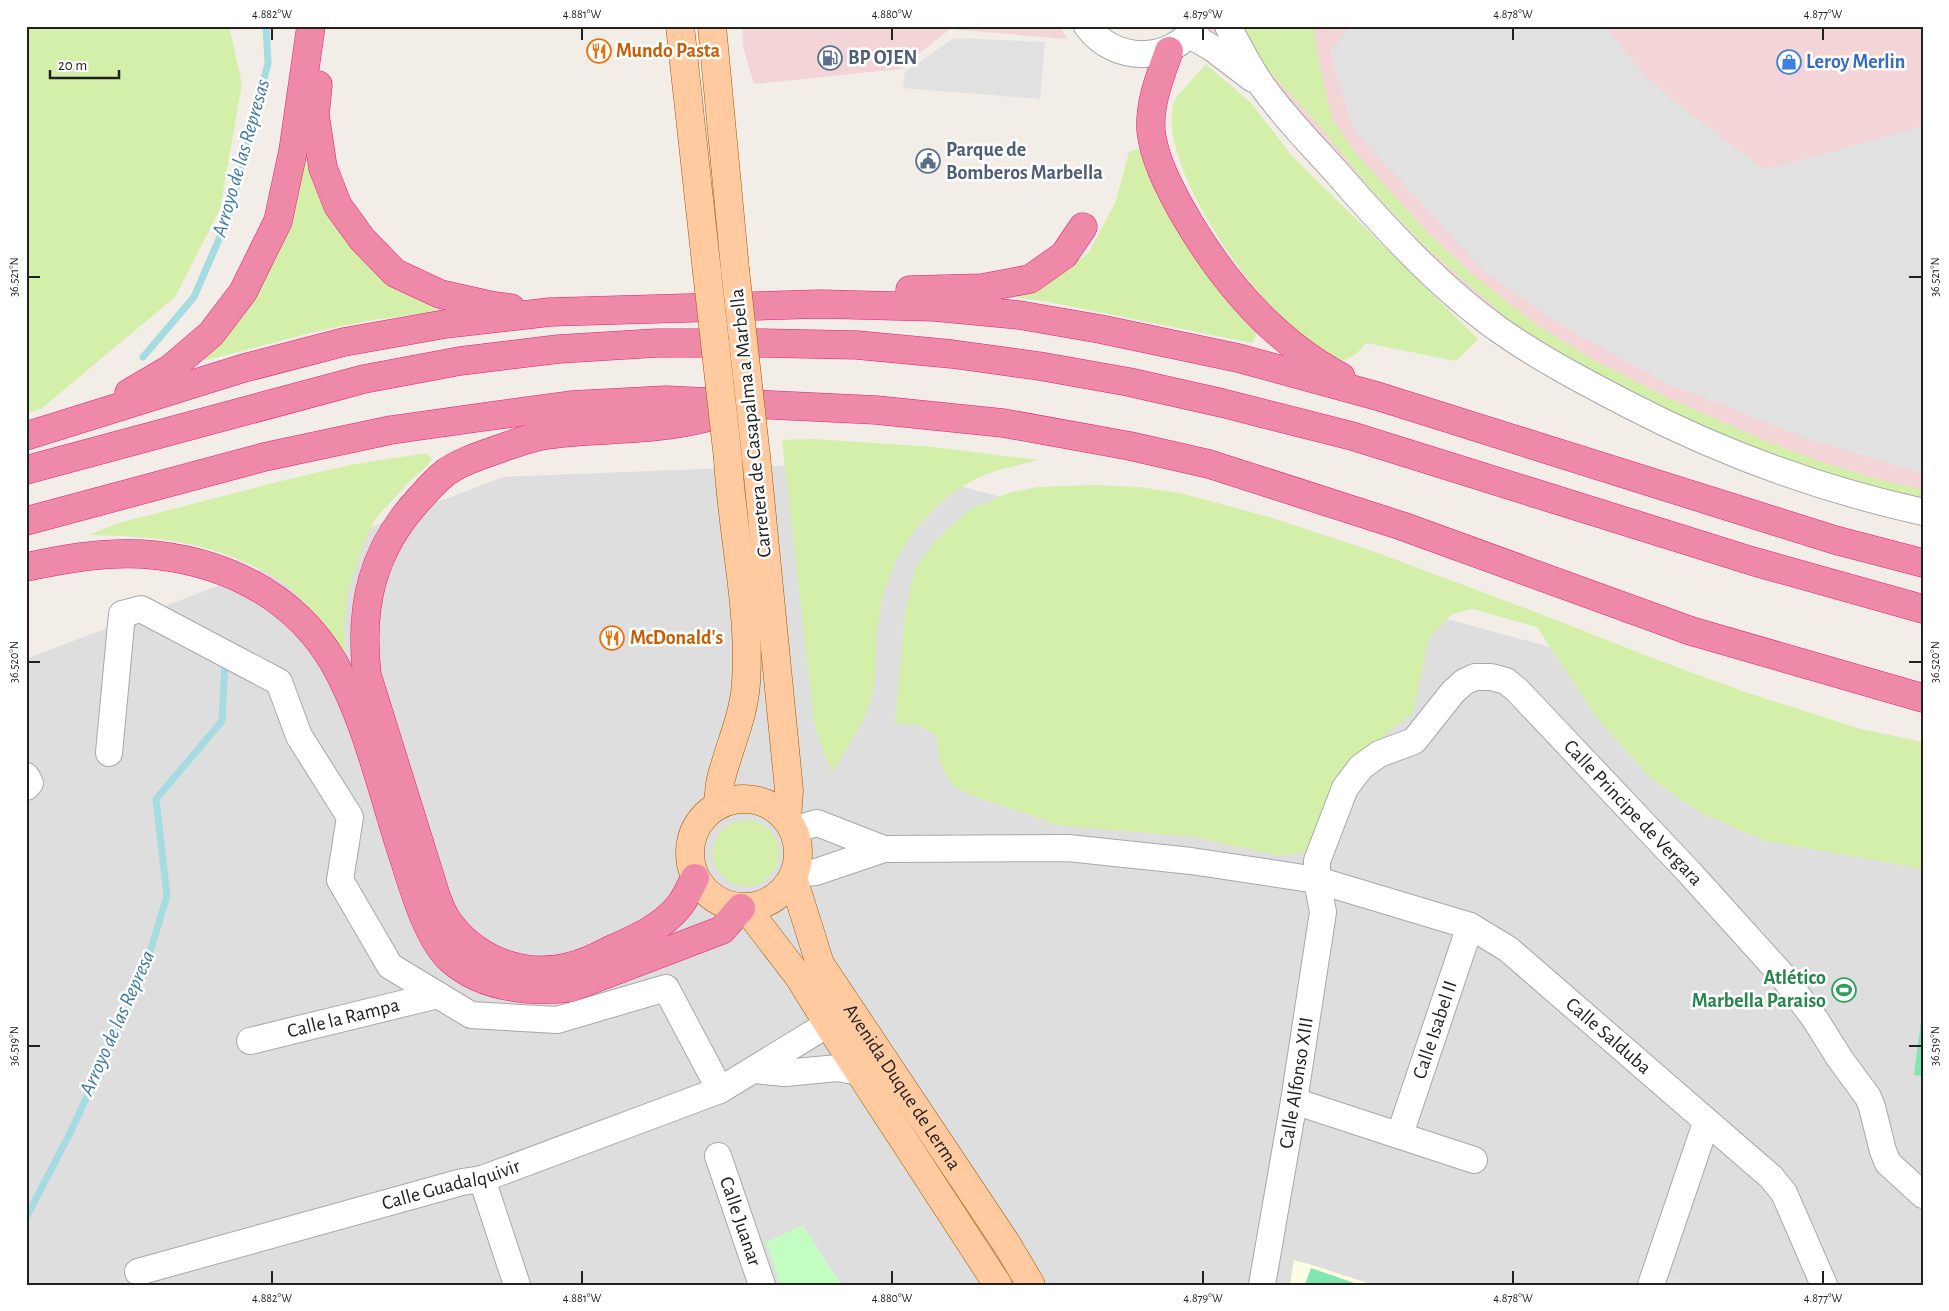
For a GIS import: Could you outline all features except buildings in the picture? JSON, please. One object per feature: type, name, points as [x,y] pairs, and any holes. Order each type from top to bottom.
[{"type":"highway","points":[[95,415],[170,368],[211,334],[243,292],[278,221],[293,150],[311,26]]},
{"type":"highway","points":[[326,26],[315,115],[323,168],[338,206],[362,239],[396,273],[440,294],[489,305],[550,312]]},
{"type":"highway","points":[[1185,37],[1155,92],[1151,112],[1152,133],[1166,180],[1197,237],[1234,288],[1255,312],[1272,329],[1319,365],[1377,396]]},
{"type":"highway","points":[[820,304],[875,291],[982,288],[1030,278],[1064,255],[1083,227]]},
{"type":"highway","points":[[26,436],[244,368],[344,342],[445,324],[550,312],[820,304],[935,307],[1019,315],[1100,329],[1238,358],[1377,396],[1826,537],[1923,563]]},
{"type":"highway","points":[[26,470],[364,379],[460,361],[559,349],[657,343],[857,345],[952,354],[1040,366],[1128,382],[1222,403],[1352,436],[1752,561],[1923,610]]},
{"type":"highway","points":[[26,521],[264,457],[400,429],[483,417],[590,404],[666,400],[876,410],[1003,423],[1130,446],[1209,464],[1402,526],[1691,631],[1923,698]]},
{"type":"highway","points":[[695,878],[680,905],[663,922],[625,944],[568,967],[542,971],[516,968],[488,956],[460,936],[446,919],[436,896],[367,675],[364,650],[368,592],[376,563],[390,535],[408,511],[445,473],[470,460],[505,446],[546,435],[669,426],[764,405]]},
{"type":"highway","points":[[26,567],[102,555],[139,554],[173,557],[206,566],[249,582],[279,601],[313,634],[337,670],[358,716],[424,918],[449,958],[468,972],[490,982],[516,988],[544,991],[570,988],[722,930],[744,908]]},
{"type":"main road","name":"Carretera de Casapalma a Marbella","points":[[680,26],[745,620],[746,684],[743,706],[721,780],[718,805]]},
{"type":"main road","name":"Carretera de Casapalma a Marbella","points":[[712,26],[789,790],[790,825]]},
{"type":"main road","points":[[736,799],[755,800],[773,807],[790,825],[799,848],[798,863],[794,877],[783,892],[770,902],[744,908],[731,906],[713,899],[695,878],[689,856],[691,839],[704,816],[718,805],[736,799]]},
{"type":"main road","name":"Avenida Duque de Lerma","points":[[794,877],[820,964],[1008,1246],[1031,1285]]},
{"type":"main road","name":"Avenida Duque de Lerma","points":[[744,908],[799,977],[998,1285]]},
{"type":"street","points":[[1087,26],[1106,44],[1123,52],[1142,54],[1185,37],[1212,48],[1263,87]]},
{"type":"street","points":[[1228,26],[1263,87],[1361,200],[1411,252],[1483,317],[1552,364],[1657,420],[1730,452],[1830,488],[1923,512]]},
{"type":"street","points":[[109,753],[122,614],[141,609],[279,682],[299,736],[350,817],[340,880],[390,966],[471,1015],[556,1020],[666,988],[720,1090]]},
{"type":"street","name":"Calle Principe de Vergara","points":[[1317,880],[1317,862],[1338,804],[1345,788],[1361,767],[1379,754],[1414,741],[1453,692],[1464,682],[1475,677],[1491,676],[1506,681],[1518,690],[1689,872],[1782,975],[1815,1019],[1840,1059],[1868,1097],[1888,1163],[1923,1195]]},
{"type":"street","points":[[26,776],[30,784],[26,787]]},
{"type":"street","points":[[790,825],[817,823],[884,849]]},
{"type":"street","name":"Calle Salduba","points":[[884,849],[1068,848],[1191,862],[1317,880],[1470,926],[1508,949],[1706,1123],[1771,1177],[1784,1193],[1824,1285]]},
{"type":"street","points":[[794,877],[816,872],[884,849]]},
{"type":"street","name":"Calle Alfonso XIII","points":[[1262,1285],[1294,1102],[1322,912],[1317,880]]},
{"type":"street","name":"Calle Isabel II","points":[[1400,1134],[1470,926]]},
{"type":"street","name":"Calle la Rampa","points":[[250,1041],[438,995]]},
{"type":"street","name":"Calle Guadalquivir","points":[[138,1272],[462,1182],[482,1179],[720,1090],[828,1024]]},
{"type":"street","points":[[753,1070],[785,1073],[838,1068],[859,1072]]},
{"type":"street","points":[[1294,1102],[1400,1134],[1474,1160]]},
{"type":"street","points":[[1651,1285],[1706,1123]]},
{"type":"street","name":"Calle Juanar","points":[[718,1156],[762,1285]]},
{"type":"street","points":[[482,1179],[517,1285]]},
{"type":"shaded area","name":"BP OJEN","points":[[742,26],[1060,26],[1067,39],[950,29],[900,69],[754,84],[743,47]]},
{"type":"shaded area","points":[[1196,26],[1923,26],[1923,512],[1830,488],[1498,329]]},
{"type":"shaded area","points":[[1350,26],[1606,26],[1643,74],[1682,108],[1765,170],[1923,126],[1923,473],[1814,441],[1668,384],[1572,332],[1486,273],[1353,130],[1330,52]]},
{"type":"shaded area","points":[[954,38],[1045,42],[1040,99],[903,88],[905,72]]},
{"type":"shaded area","points":[[872,462],[1568,652],[1923,865],[1923,1285],[26,1285],[26,659],[503,477]]},
{"type":"shaded area","points":[[1294,1260],[1312,1265],[1374,1285],[1290,1285]]},
{"type":"shaded area","points":[[1642,1264],[1703,1285],[1636,1285]]},
{"type":"green space","points":[[26,26],[229,26],[242,84],[220,209],[175,297],[42,408],[26,414]]},
{"type":"green space","points":[[1242,26],[1313,26],[1332,119],[1354,151],[1428,233],[1472,274],[1540,327],[1592,359],[1662,395],[1761,439],[1816,460],[1873,478],[1923,490],[1923,500],[1905,497],[1760,452],[1714,432],[1639,396],[1548,345],[1508,319],[1421,243],[1370,188],[1316,122],[1265,67]]},
{"type":"green space","points":[[1206,64],[1251,103],[1292,156],[1478,339],[1456,361],[1366,343],[1355,355],[1343,361],[1304,338],[1261,295],[1214,230],[1194,195],[1180,160],[1172,129],[1174,102]]},
{"type":"green space","points":[[304,121],[397,286],[438,311],[373,320],[322,330],[203,361],[255,294],[275,261],[284,236]]},
{"type":"green space","points":[[1136,149],[1144,152],[1187,241],[1257,334],[1252,343],[1044,301],[1015,298],[1037,288],[1089,252],[1116,201],[1129,152]]},
{"type":"green space","points":[[815,439],[934,447],[1039,460],[995,471],[970,482],[951,494],[934,509],[907,541],[888,580],[882,601],[877,633],[874,685],[869,706],[866,715],[832,772],[821,746],[814,721],[782,440]]},
{"type":"green space","points":[[426,453],[432,458],[428,465],[409,482],[376,518],[364,542],[347,595],[344,625],[346,657],[323,624],[296,594],[275,577],[265,572],[235,558],[194,545],[153,538],[88,535],[119,523],[285,480],[350,465]]},
{"type":"green space","points":[[1093,485],[1139,487],[1180,493],[1269,517],[1378,553],[1748,693],[1861,729],[1923,742],[1923,869],[1765,841],[1701,813],[1651,778],[1597,718],[1537,627],[1472,609],[1452,614],[1429,638],[1413,713],[1370,746],[1318,835],[1303,853],[1278,856],[1196,837],[1056,825],[975,797],[951,784],[940,763],[936,735],[918,725],[895,723],[905,610],[916,566],[938,538],[970,509],[1008,493],[1038,487]]},
{"type":"green space","points":[[740,820],[752,820],[764,825],[774,835],[779,847],[777,866],[764,881],[752,886],[740,886],[728,881],[718,871],[713,859],[713,847],[718,835],[728,825]]},
{"type":"green space","points":[[1923,1006],[1923,1076],[1914,1075]]},
{"type":"green space","points":[[803,1225],[841,1285],[780,1285],[766,1242]]},
{"type":"green space","points":[[1311,1268],[1360,1285],[1305,1285]]},
{"type":"waterway","name":"Arroyo de las Represas","points":[[143,357],[194,297],[229,216],[268,63],[266,26]]},
{"type":"waterway","name":"Arroyo de las Represa","points":[[26,1218],[71,1131],[143,975],[167,896],[156,799],[222,721],[225,662]]},
{"type":"place","name":"Mundo Pasta","points":[[599,51]]},
{"type":"place","name":"BP OJEN","points":[[830,58]]},
{"type":"place","name":"Leroy Merlin","points":[[1789,62]]},
{"type":"place","name":"Parque de Bomberos Marbella","points":[[928,161]]},
{"type":"place","name":"McDonald's","points":[[612,638]]},
{"type":"place","name":"Atlético Marbella Paraiso","points":[[1844,990]]}]
